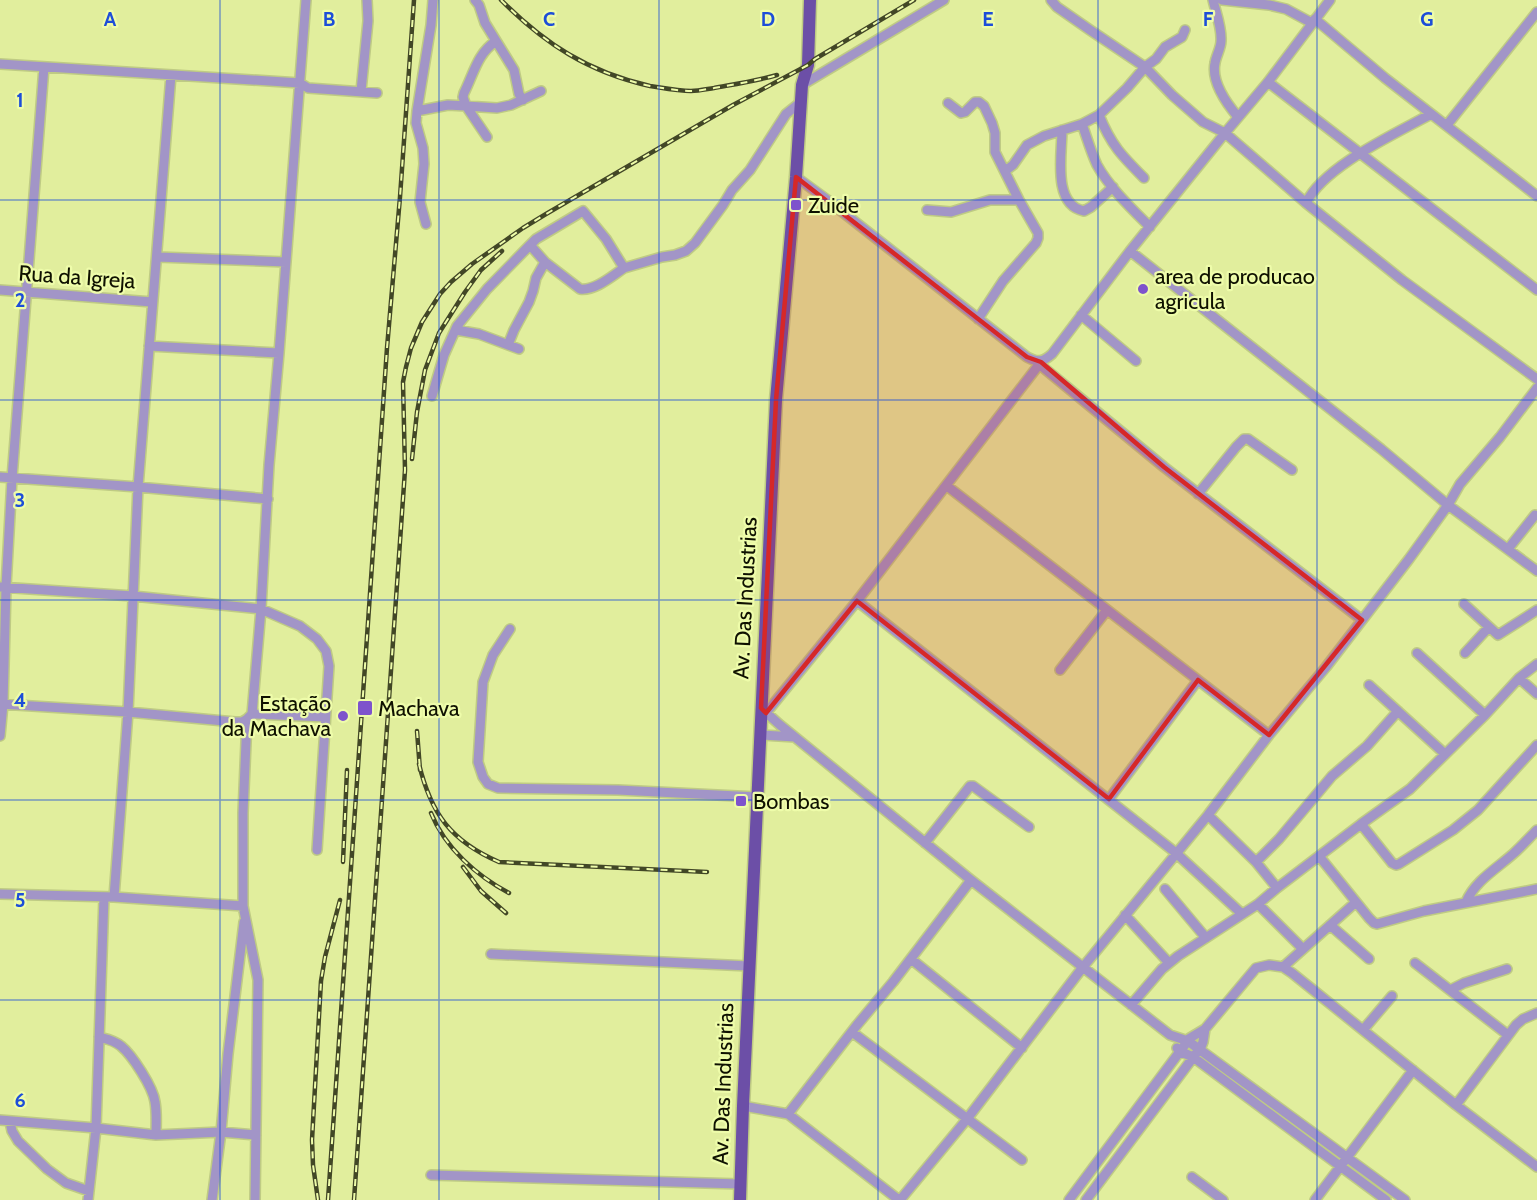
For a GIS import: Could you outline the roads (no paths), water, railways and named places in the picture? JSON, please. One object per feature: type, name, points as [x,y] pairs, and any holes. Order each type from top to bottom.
[{"type":"main road","name":"Av. Das Industrias","points":[[740,1200],[776,400],[802,85],[807,69],[810,0]]},
{"type":"street","points":[[212,1200],[244,911],[243,813],[249,717],[261,609],[270,447],[306,0]]},
{"type":"street","points":[[361,91],[368,21],[367,0]]},
{"type":"street","points":[[426,224],[420,202],[424,164],[423,148],[416,123],[433,0]]},
{"type":"street","points":[[475,0],[479,4],[485,23],[514,70],[519,94],[523,100]]},
{"type":"street","points":[[802,85],[944,0]]},
{"type":"street","points":[[1051,0],[1057,7],[1145,67],[1203,122],[1225,133],[1306,203],[1402,280],[1537,379]]},
{"type":"street","points":[[1213,0],[1221,43],[1215,63],[1215,76],[1229,107],[1238,117]]},
{"type":"street","points":[[1222,0],[1287,9],[1313,21],[1537,196]]},
{"type":"street","points":[[1324,2],[1313,21],[1268,82],[1130,251],[1052,354],[1040,363],[856,601],[763,711],[971,880],[1170,1035],[1188,1041],[1196,1053],[1386,1200]]},
{"type":"street","points":[[1447,125],[1534,23],[1537,12]]},
{"type":"street","points":[[1005,171],[1027,145],[1099,115],[1122,94],[1145,67],[1159,56],[1165,47],[1182,37],[1185,30]]},
{"type":"street","points":[[486,137],[466,106],[463,97],[481,55],[496,41]]},
{"type":"street","points":[[0,64],[300,83],[308,88],[377,93]]},
{"type":"street","points":[[0,736],[3,587],[44,67]]},
{"type":"street","points":[[5,1121],[18,1141],[47,1169],[66,1183],[89,1195],[96,1128],[99,1037],[109,897],[128,712],[138,487],[171,75]]},
{"type":"street","points":[[1268,82],[1537,290]]},
{"type":"street","points":[[417,111],[447,105],[497,108],[523,100],[541,91]]},
{"type":"street","points":[[530,245],[545,262],[580,289],[586,290],[624,268],[686,250],[695,243],[732,190],[756,162],[786,114],[801,102]]},
{"type":"street","points":[[948,103],[961,113],[975,102],[981,103],[995,133],[995,152],[1018,200],[1038,233],[1038,238],[1032,248],[1003,281],[978,319]]},
{"type":"street","points":[[1306,203],[1317,186],[1360,153],[1431,114]]},
{"type":"street","points":[[1099,115],[1118,151],[1144,178]]},
{"type":"street","points":[[1082,124],[1097,164],[1113,187],[1150,227]]},
{"type":"street","points":[[1062,130],[1061,183],[1062,192],[1067,200],[1078,210],[1084,211],[1113,187]]},
{"type":"street","points":[[795,177],[1027,357],[1040,363],[1164,468],[1362,620]]},
{"type":"street","points":[[927,210],[951,212],[990,200],[1018,200]]},
{"type":"street","points":[[432,396],[444,355],[457,326],[487,289],[536,239],[583,211],[606,239],[624,268]]},
{"type":"street","points":[[1130,251],[1381,449],[1448,505],[1537,571]]},
{"type":"street","points":[[158,257],[286,262]]},
{"type":"street","points":[[508,345],[529,303],[536,278],[545,262]]},
{"type":"street","name":"Rua da Igreja","points":[[0,290],[152,302]]},
{"type":"street","points":[[1081,315],[1136,361]]},
{"type":"street","points":[[456,330],[479,334],[519,350]]},
{"type":"street","points":[[149,346],[279,353]]},
{"type":"street","points":[[743,1106],[788,1114],[899,1200],[967,1119],[1083,967],[1326,667],[1409,559],[1448,505],[1460,484],[1537,388]]},
{"type":"street","points":[[1198,494],[1244,439],[1248,439],[1292,470]]},
{"type":"street","points":[[0,477],[268,499]]},
{"type":"street","points":[[947,486],[1269,735]]},
{"type":"street","points":[[1508,549],[1535,515]]},
{"type":"street","points":[[3,587],[133,596],[261,609],[300,626],[317,639],[326,651],[329,666],[316,850]]},
{"type":"street","points":[[856,601],[1176,852],[1242,914]]},
{"type":"street","points":[[1464,604],[1497,634],[1537,610]]},
{"type":"street","points":[[1060,670],[1107,610]]},
{"type":"street","points":[[1465,653],[1489,627]]},
{"type":"street","points":[[510,629],[493,655],[483,682],[478,762],[488,784],[498,788],[757,796]]},
{"type":"street","points":[[1417,653],[1485,715]]},
{"type":"street","points":[[1131,1005],[1162,969],[1258,904],[1410,789],[1519,678],[1537,664]]},
{"type":"street","points":[[1519,678],[1537,694]]},
{"type":"street","points":[[1109,799],[1198,680]]},
{"type":"street","points":[[1369,685],[1445,754]]},
{"type":"street","points":[[1,704],[235,722],[242,722],[249,717],[325,717]]},
{"type":"street","points":[[1256,862],[1279,839],[1332,776],[1367,746],[1398,711]]},
{"type":"street","points":[[760,735],[795,737]]},
{"type":"street","points":[[1361,824],[1392,863],[1399,864],[1453,830],[1478,810],[1537,745]]},
{"type":"street","points":[[925,843],[970,786],[1029,827]]},
{"type":"street","points":[[1208,814],[1256,862],[1277,888]]},
{"type":"street","points":[[1466,902],[1477,884],[1515,853],[1537,830]]},
{"type":"street","points":[[1319,856],[1369,918],[1377,924],[1424,911],[1537,888]]},
{"type":"street","points":[[788,1114],[971,880]]},
{"type":"street","points":[[1165,889],[1206,938]]},
{"type":"street","points":[[0,894],[109,897],[244,911]]},
{"type":"street","points":[[1283,967],[1356,902]]},
{"type":"street","points":[[1258,904],[1303,949]]},
{"type":"street","points":[[244,911],[258,980],[255,1200]]},
{"type":"street","points":[[1125,915],[1170,963]]},
{"type":"street","points":[[1330,925],[1369,959]]},
{"type":"street","points":[[491,954],[749,966]]},
{"type":"street","points":[[911,959],[1022,1048]]},
{"type":"street","points":[[1415,963],[1508,1035]]},
{"type":"street","points":[[1069,1200],[1192,1035],[1205,1029],[1256,969],[1269,964],[1283,967],[1537,1167]]},
{"type":"street","points":[[1450,990],[1507,969]]},
{"type":"street","points":[[1363,1030],[1392,996]]},
{"type":"street","points":[[1456,1105],[1508,1035],[1523,1018],[1537,1013]]},
{"type":"street","points":[[1086,1200],[1196,1053],[1203,1042],[1205,1029]]},
{"type":"street","points":[[852,1032],[1022,1160]]},
{"type":"street","points":[[1170,1035],[1179,1051]]},
{"type":"street","points":[[99,1037],[121,1045],[133,1058],[155,1099],[156,1135]]},
{"type":"street","points":[[1179,1051],[1196,1053],[1405,1200]]},
{"type":"street","points":[[1315,1200],[1413,1070]]},
{"type":"street","points":[[1162,1074],[1174,1082]]},
{"type":"street","points":[[5,1121],[156,1135],[221,1132],[256,1135]]},
{"type":"street","points":[[1110,1145],[1122,1153]]},
{"type":"street","points":[[431,1175],[740,1184]]},
{"type":"street","points":[[1192,1177],[1223,1200]]},
{"type":"railway","points":[[328,1200],[387,348],[414,0]]},
{"type":"railway","points":[[501,0],[534,30],[569,54],[607,73],[650,86],[694,91],[777,75]]},
{"type":"railway","points":[[354,1200],[405,470],[403,382],[411,348],[422,322],[440,294],[451,282],[472,264],[523,228],[733,105],[808,65],[914,0]]},
{"type":"railway","points":[[412,459],[417,412],[425,370],[439,333],[481,270],[502,251]]},
{"type":"railway","points":[[417,731],[420,770]]},
{"type":"railway","points":[[419,764],[430,797],[446,824],[468,845],[499,862],[707,872]]},
{"type":"railway","points":[[343,862],[347,770]]},
{"type":"railway","points":[[431,813],[445,838],[463,860],[485,878],[509,893]]},
{"type":"railway","points":[[463,867],[481,891],[506,913]]},
{"type":"railway","points":[[318,1200],[312,1140],[321,981],[340,900]]},
{"type":"place","name":"Zuide","points":[[796,205]]},
{"type":"place","name":"area de producao agricula","points":[[1143,289]]},
{"type":"place","name":"Machava","points":[[365,708]]},
{"type":"place","name":"Estação da Machava","points":[[343,716]]},
{"type":"place","name":"Bombas","points":[[741,801]]}]
